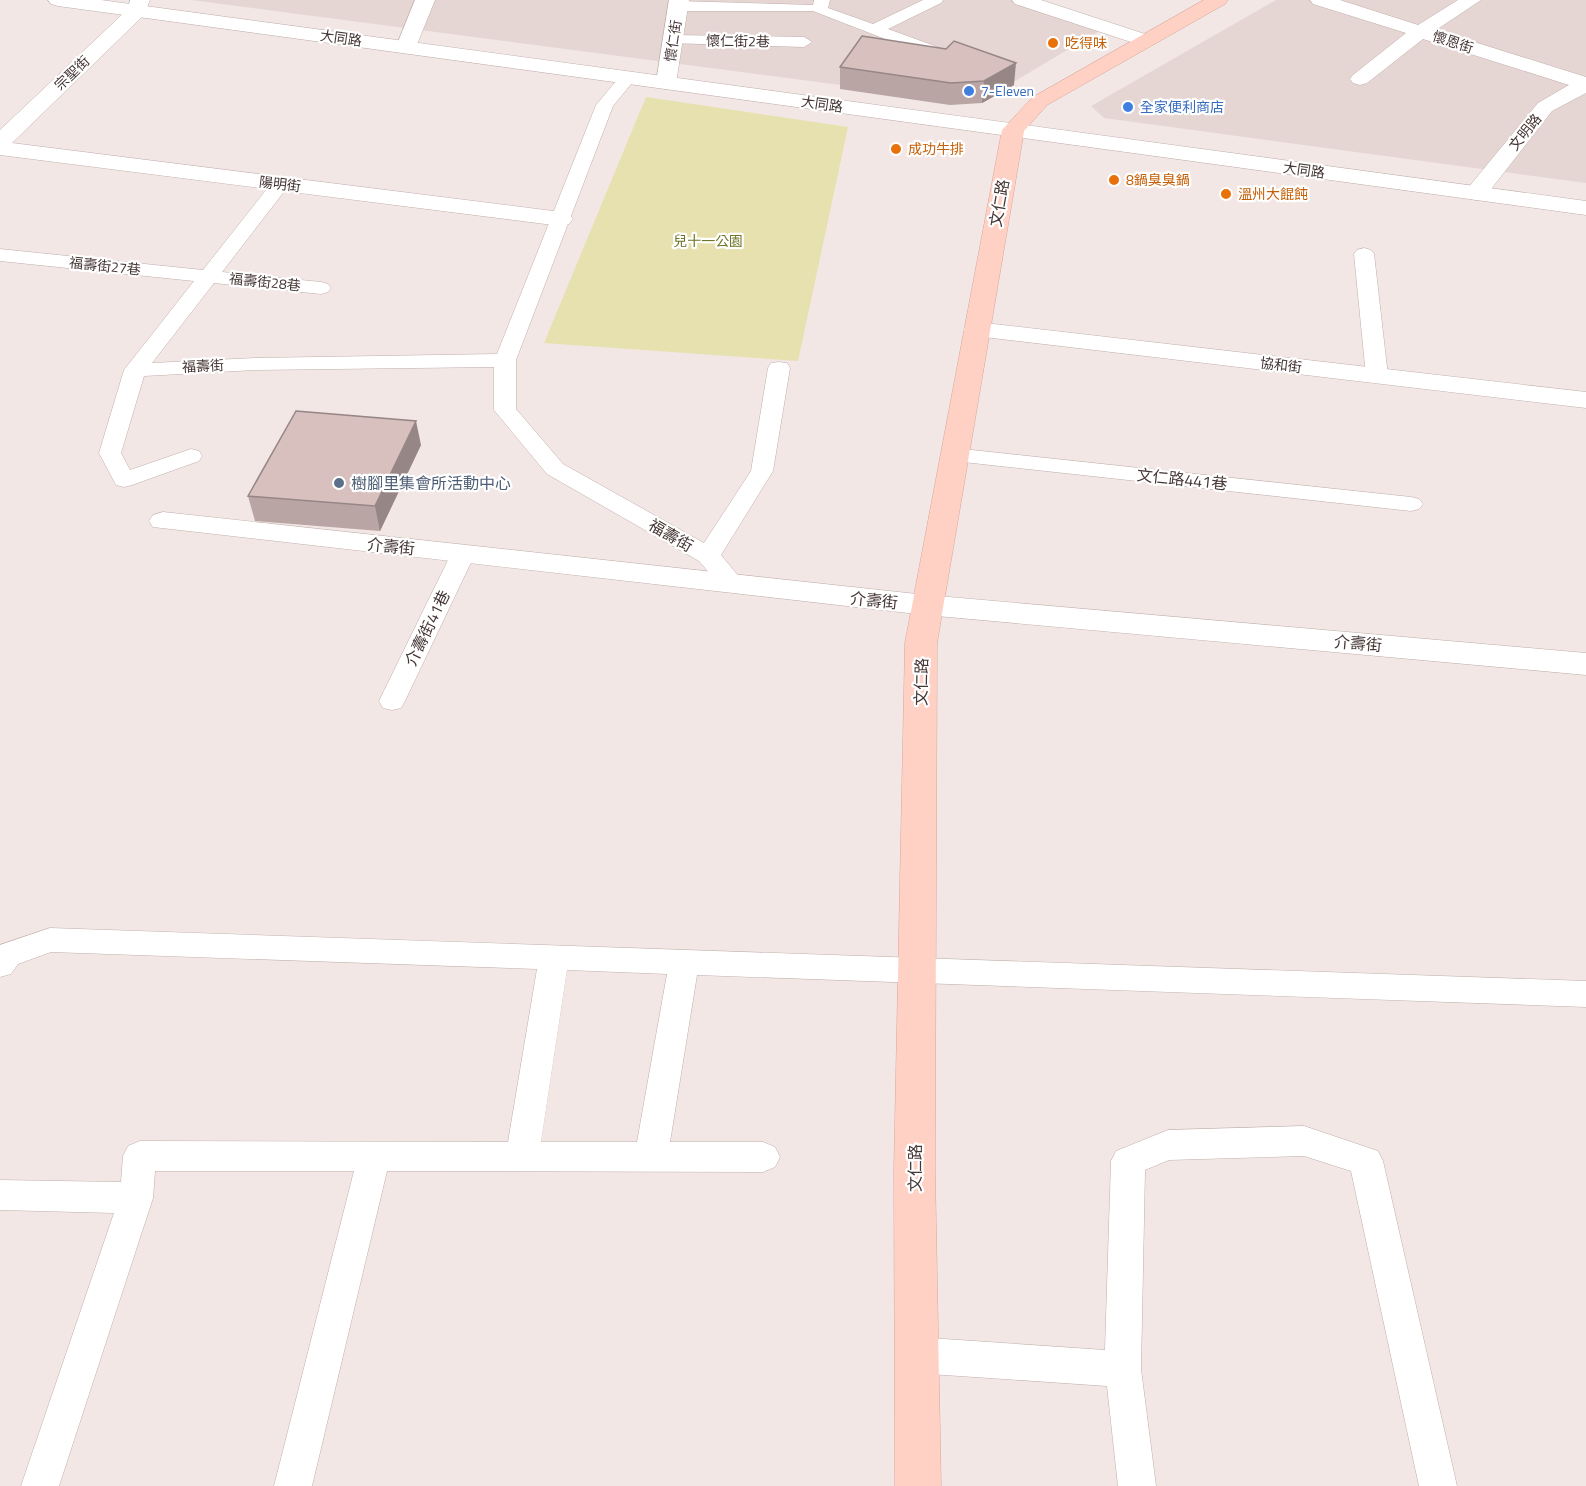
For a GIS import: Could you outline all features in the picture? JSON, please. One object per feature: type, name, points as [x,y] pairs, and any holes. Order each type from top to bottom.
[{"type":"main road","points":[[1013,130],[1040,101],[1218,0]]},
{"type":"main road","name":"文仁路","points":[[918,1486],[915,1355],[915,970],[921,644],[953,454],[1013,130]]},
{"type":"street","name":"大同路","points":[[58,0],[138,5],[406,47],[1586,208]]},
{"type":"street","points":[[406,47],[425,0]]},
{"type":"street","points":[[1022,0],[1144,40]]},
{"type":"street","name":"懷恩街","points":[[1320,0],[1586,85]]},
{"type":"street","points":[[1360,79],[1420,32],[1471,0]]},
{"type":"street","name":"懷仁街","points":[[666,83],[679,3]]},
{"type":"street","name":"宗聖街","points":[[0,142],[138,5]]},
{"type":"street","name":"文明路","points":[[1476,193],[1545,107],[1586,85]]},
{"type":"street","name":"陽明街","points":[[0,148],[561,219]]},
{"type":"street","name":"協和街","points":[[976,330],[1586,400]]},
{"type":"street","name":"介壽街","points":[[163,521],[926,605],[1586,664]]},
{"type":"lane","points":[[874,30],[935,0]]},
{"type":"lane","points":[[679,3],[815,4],[820,10],[950,58]]},
{"type":"lane","name":"懷仁街2巷","points":[[673,40],[804,42]]},
{"type":"lane","name":"福壽街","points":[[628,78],[606,105],[505,360],[505,410],[555,469],[708,556],[733,584]]},
{"type":"lane","points":[[190,456],[124,480],[110,453],[135,369],[281,184]]},
{"type":"lane","points":[[1364,254],[1377,376]]},
{"type":"lane","name":"福壽街27巷","points":[[0,255],[209,276]]},
{"type":"lane","name":"福壽街28巷","points":[[209,276],[321,288]]},
{"type":"lane","name":"福壽街","points":[[135,369],[505,360]]},
{"type":"lane","points":[[708,556],[762,471],[779,368]]},
{"type":"lane","name":"文仁路441巷","points":[[953,454],[1411,504]]},
{"type":"lane","name":"介壽街41巷","points":[[392,701],[463,554]]},
{"type":"lane","points":[[0,964],[7,955],[50,940],[1586,994]]},
{"type":"lane","points":[[522,1156],[554,958]]},
{"type":"lane","points":[[651,1157],[684,962]]},
{"type":"lane","points":[[1137,1486],[1124,1369],[1128,1161],[1168,1145],[1304,1141],[1366,1161],[1438,1486]]},
{"type":"lane","points":[[40,1486],[136,1198],[140,1156],[763,1157]]},
{"type":"lane","points":[[293,1486],[374,1156]]},
{"type":"lane","points":[[0,1196],[136,1198]]},
{"type":"lane","points":[[915,1355],[1124,1369]]},
{"type":"shaded area","points":[[191,0],[1031,0],[1106,27],[978,103]]},
{"type":"shaded area","points":[[1276,0],[1586,0],[1586,183],[1104,118],[1091,106]]},
{"type":"green space","name":"兒十一公園","points":[[646,97],[848,127],[798,361],[544,343]]},
{"type":"building","points":[[862,36],[946,49],[954,41],[1016,63],[984,81],[951,83],[840,67]]},
{"type":"building","name":"樹腳里集會所活動中心","points":[[296,411],[416,421],[375,506],[248,496]]},
{"type":"place","name":"吃得味","points":[[1053,43]]},
{"type":"place","name":"7-Eleven","points":[[969,91]]},
{"type":"place","name":"全家便利商店","points":[[1128,107]]},
{"type":"place","name":"成功牛排","points":[[896,149]]},
{"type":"place","name":"8鍋臭臭鍋","points":[[1114,180]]},
{"type":"place","name":"溫州大餛飩","points":[[1226,194]]},
{"type":"place","name":"樹腳里集會所活動中心","points":[[339,483]]}]
